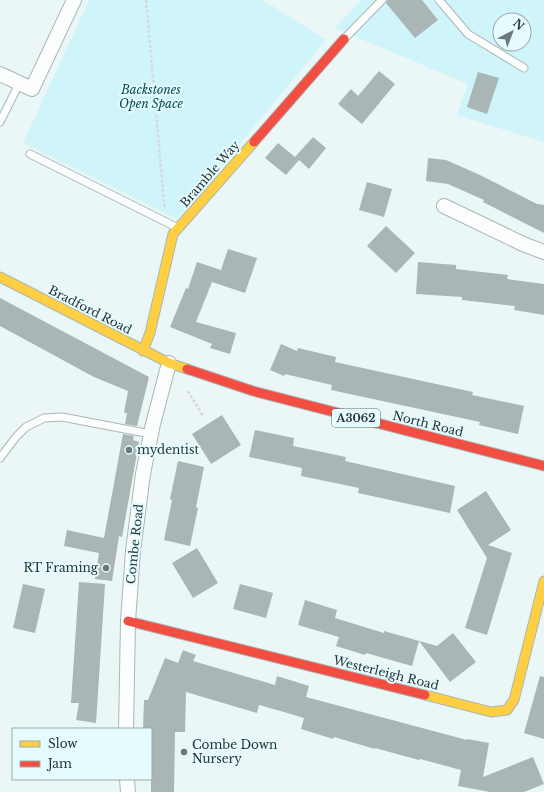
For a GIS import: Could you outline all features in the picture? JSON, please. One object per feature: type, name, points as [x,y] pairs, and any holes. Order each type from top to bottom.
[{"type":"street","points":[[0,74],[32,89],[74,0]]},
{"type":"street","name":"Bramble Way","points":[[143,351],[150,333],[174,226],[344,39]]},
{"type":"street","points":[[444,206],[523,244],[544,252]]},
{"type":"street","name":"Bradford Road","points":[[0,277],[143,351],[167,369]]},
{"type":"street","name":"Combe Road","points":[[126,728],[128,620],[133,550],[143,474],[167,369]]},
{"type":"street","name":"North Road","points":[[167,369],[544,466]]},
{"type":"street","name":"Westerleigh Road","points":[[128,620],[491,712],[507,710],[514,700],[544,580]]},
{"type":"street","points":[[127,780],[128,792]]},
{"type":"lane","points":[[344,39],[382,0]]},
{"type":"lane","points":[[439,0],[468,34],[524,68]]},
{"type":"lane","points":[[0,122],[19,84]]},
{"type":"lane","points":[[30,154],[174,226]]},
{"type":"lane","points":[[0,458],[16,437],[26,427],[44,418],[62,417],[151,434]]},
{"type":"path","points":[[146,0],[164,202],[174,226]]},
{"type":"path","points":[[167,369],[180,379],[203,416]]},
{"type":"green space","name":"Backstones Open Space","points":[[89,0],[263,0],[326,40],[177,219],[23,143]]},
{"type":"green space","points":[[361,0],[544,0],[544,142],[457,115],[468,84],[335,28]]},
{"type":"building","points":[[387,0],[422,0],[438,20],[415,38],[386,3]]},
{"type":"building","points":[[379,71],[395,84],[362,124],[338,104],[351,89],[358,96]]},
{"type":"building","points":[[478,72],[499,78],[487,114],[467,107]]},
{"type":"building","points":[[313,137],[326,148],[309,169],[299,160],[286,175],[265,158],[278,143],[295,157]]},
{"type":"building","points":[[428,158],[446,160],[480,175],[537,204],[544,205],[544,233],[483,202],[484,200],[448,184],[426,181]]},
{"type":"building","points":[[367,182],[392,189],[384,217],[359,210]]},
{"type":"building","points":[[386,226],[415,253],[396,273],[367,246]]},
{"type":"building","points":[[228,249],[257,258],[245,293],[212,282],[196,322],[236,333],[230,354],[210,348],[212,344],[170,327],[186,288],[188,289],[197,262],[221,270]]},
{"type":"building","points":[[418,262],[456,265],[456,269],[508,275],[507,279],[544,284],[544,315],[514,310],[515,306],[462,300],[462,297],[416,294]]},
{"type":"building","points":[[0,298],[149,377],[137,426],[125,424],[127,413],[124,413],[128,391],[94,377],[0,326]]},
{"type":"building","points":[[281,344],[297,351],[298,348],[336,357],[335,362],[473,392],[472,395],[524,406],[518,434],[479,425],[480,422],[331,390],[332,385],[285,374],[284,376],[270,370]]},
{"type":"building","points":[[222,415],[241,445],[211,464],[192,434]]},
{"type":"building","points":[[255,430],[294,438],[293,446],[346,457],[345,461],[455,486],[450,513],[358,493],[359,488],[301,476],[302,468],[249,457]]},
{"type":"building","points":[[123,434],[134,436],[133,440],[139,442],[122,537],[119,536],[112,581],[95,579],[99,553],[64,546],[67,530],[104,538]]},
{"type":"building","points":[[178,461],[204,467],[196,507],[198,508],[190,546],[164,540],[172,500],[170,499]]},
{"type":"building","points":[[486,491],[511,530],[488,545],[512,553],[487,635],[465,628],[487,558],[457,510]]},
{"type":"building","points":[[197,548],[218,583],[193,598],[172,563]]},
{"type":"building","points":[[79,582],[105,584],[96,723],[76,720],[79,703],[71,703]]},
{"type":"building","points":[[23,584],[45,589],[35,633],[13,628]]},
{"type":"building","points":[[240,584],[273,593],[266,618],[233,609]]},
{"type":"building","points":[[305,600],[337,610],[335,618],[384,633],[384,631],[437,646],[453,633],[476,662],[450,682],[419,641],[412,666],[366,653],[365,655],[336,646],[339,637],[298,625]]},
{"type":"building","points":[[183,650],[196,655],[193,661],[275,685],[277,676],[309,686],[306,697],[467,740],[489,743],[483,777],[533,757],[544,784],[524,792],[490,792],[458,786],[461,770],[375,749],[334,737],[333,739],[301,729],[304,718],[284,712],[259,705],[257,713],[186,692],[185,732],[175,732],[174,792],[151,792],[152,728],[143,728],[144,700],[148,700],[165,658],[178,663]]},
{"type":"building","points":[[540,676],[544,677],[544,739],[524,733]]},
{"type":"traffic: slow","points":[[143,351],[150,333],[173,234],[254,142]]},
{"type":"traffic: slow","points":[[0,277],[169,363],[187,369]]},
{"type":"traffic: slow","points":[[425,695],[491,712],[507,710],[514,700],[544,581]]},
{"type":"traffic: jam","points":[[254,142],[344,39]]},
{"type":"traffic: jam","points":[[187,369],[253,391],[544,466]]},
{"type":"traffic: jam","points":[[128,621],[425,695]]},
{"type":"place","name":"mydentist","points":[[129,450]]},
{"type":"place","name":"RT Framing","points":[[106,568]]},
{"type":"place","name":"Combe Down Nursery","points":[[184,752]]}]
